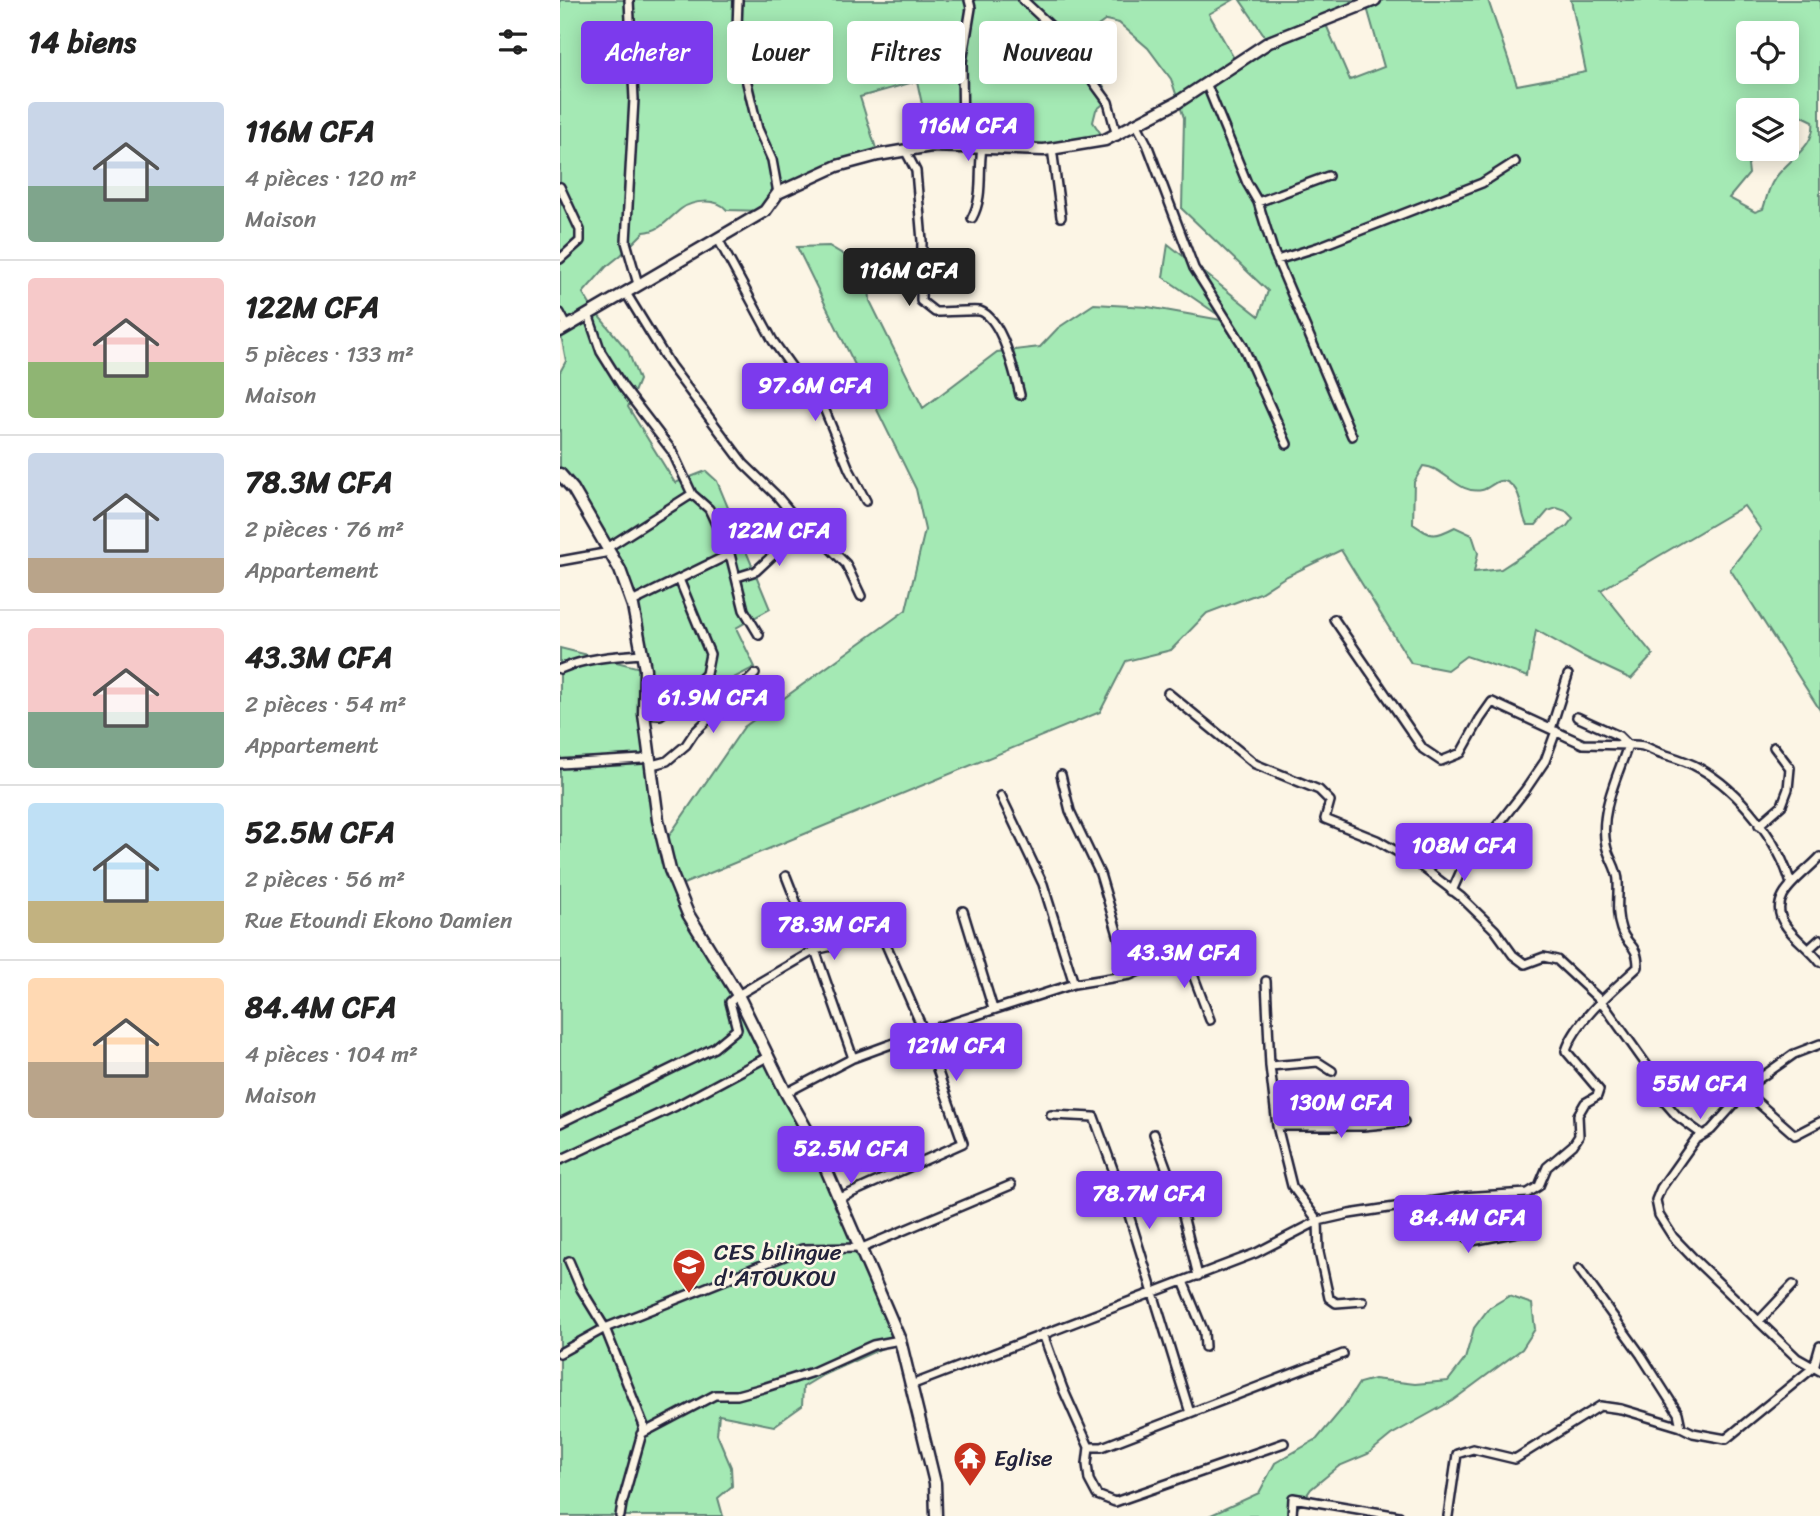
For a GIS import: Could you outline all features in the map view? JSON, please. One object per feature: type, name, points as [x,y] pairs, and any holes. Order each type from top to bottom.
[{"type":"street","points":[[629,0],[634,99],[626,242],[638,284]]},
{"type":"street","points":[[738,0],[737,27],[747,83],[758,130],[772,160],[778,193]]},
{"type":"street","points":[[963,147],[962,62],[970,0]]},
{"type":"street","points":[[1023,0],[1056,31],[1108,102],[1117,136]]},
{"type":"street","points":[[560,313],[564,329],[765,211],[778,193],[837,166],[931,146],[1052,148],[1105,140],[1138,125],[1269,42],[1376,0]]},
{"type":"street","points":[[1206,83],[1258,202],[1277,260],[1352,436]]},
{"type":"street","points":[[1138,125],[1194,268],[1242,344],[1287,444]]},
{"type":"street","points":[[972,218],[980,200],[979,168],[982,148]]},
{"type":"street","points":[[1052,148],[1061,217]]},
{"type":"street","points":[[905,150],[916,171],[922,241],[921,301],[935,312],[979,311],[993,320],[1014,368],[1020,395]]},
{"type":"street","points":[[1277,260],[1318,247],[1482,183],[1515,163]]},
{"type":"street","points":[[1258,202],[1328,176]]},
{"type":"street","points":[[560,187],[580,230],[580,241],[560,259]]},
{"type":"street","points":[[718,239],[773,341],[793,369],[819,396],[849,469],[866,501]]},
{"type":"street","points":[[626,293],[670,365],[744,464],[777,496],[803,527],[816,534],[846,564],[861,596]]},
{"type":"street","points":[[588,314],[601,352],[623,387],[672,451],[692,494],[709,509],[730,554],[744,610],[759,635]]},
{"type":"street","points":[[562,481],[573,489],[621,570],[632,602],[645,670],[644,714],[658,821],[676,887],[688,914],[738,995],[786,1093],[817,1148],[862,1248],[869,1271],[900,1340],[935,1483],[936,1516]]},
{"type":"street","points":[[560,561],[609,550],[692,494]]},
{"type":"street","points":[[737,577],[756,571],[803,527]]},
{"type":"street","points":[[632,602],[730,554]]},
{"type":"street","points":[[644,714],[660,715],[706,674],[710,654],[679,579]]},
{"type":"street","points":[[1334,619],[1423,749],[1441,761],[1461,753],[1492,702],[1583,744],[1643,744],[1700,768],[1720,782],[1769,834],[1791,884]]},
{"type":"street","points":[[560,669],[574,663],[642,654]]},
{"type":"street","points":[[560,764],[642,759],[667,761],[755,674]]},
{"type":"street","points":[[1452,891],[1460,873],[1539,771],[1554,730],[1568,675]]},
{"type":"street","points":[[1168,694],[1255,764],[1319,790],[1330,801],[1325,819],[1377,839],[1418,864],[1495,930],[1513,956],[1525,964],[1544,957],[1557,960],[1601,1001],[1648,1067],[1657,1093],[1678,1116],[1703,1135]]},
{"type":"street","points":[[1577,718],[1619,736],[1628,745]]},
{"type":"street","points":[[911,1385],[1256,1253],[1318,1221],[1461,1197],[1528,1193],[1539,1186],[1547,1167],[1579,1136],[1578,1115],[1585,1103],[1597,1096],[1599,1090],[1566,1051],[1570,1039],[1601,1001],[1638,967],[1638,955],[1621,932],[1616,899],[1618,879],[1604,832],[1604,816],[1628,745]]},
{"type":"street","points":[[1759,825],[1782,805],[1788,789],[1790,768],[1773,747]]},
{"type":"street","points":[[1061,775],[1070,811],[1100,874],[1130,975]]},
{"type":"street","points":[[1001,796],[1043,884],[1074,984]]},
{"type":"street","points":[[1820,857],[1782,895],[1778,911],[1785,926],[1820,962]]},
{"type":"street","points":[[1787,870],[1804,871]]},
{"type":"street","points":[[786,876],[853,1058]]},
{"type":"street","points":[[963,911],[993,1009]]},
{"type":"street","points":[[560,1123],[714,1048],[737,1029],[730,1002],[738,995],[815,950],[832,946],[878,926],[923,1032],[963,1143],[840,1198]]},
{"type":"street","points":[[786,1093],[853,1058],[923,1032],[1074,984],[1130,975],[1216,938]]},
{"type":"street","points":[[1809,949],[1820,939]]},
{"type":"street","points":[[1187,951],[1210,1020]]},
{"type":"street","points":[[1266,981],[1270,1066],[1277,1126],[1292,1186],[1318,1221],[1319,1252],[1329,1298],[1336,1303],[1363,1301]]},
{"type":"street","points":[[1817,1369],[1797,1358],[1673,1237],[1656,1200],[1661,1188],[1695,1140],[1711,1130],[1754,1083],[1794,1054],[1820,1044]]},
{"type":"street","points":[[560,1160],[676,1106],[769,1056]]},
{"type":"street","points":[[1270,1066],[1318,1062],[1332,1071]]},
{"type":"street","points":[[1742,1096],[1756,1101],[1795,1135],[1820,1122]]},
{"type":"street","points":[[1051,1115],[1094,1117],[1125,1202],[1190,1413]]},
{"type":"street","points":[[1277,1126],[1363,1126],[1404,1122]]},
{"type":"street","points":[[1154,1135],[1182,1211],[1198,1276]]},
{"type":"street","points":[[560,1353],[605,1328],[802,1248],[862,1248],[1011,1185]]},
{"type":"street","points":[[1461,1197],[1462,1233],[1472,1241],[1533,1229]]},
{"type":"street","points":[[569,1261],[581,1289],[605,1328],[644,1426],[620,1516]]},
{"type":"street","points":[[1579,1269],[1641,1355],[1678,1413],[1681,1427]]},
{"type":"street","points":[[1183,1281],[1204,1332],[1205,1347]]},
{"type":"street","points":[[1759,1321],[1793,1284]]},
{"type":"street","points":[[1043,1334],[1063,1389],[1089,1447],[1089,1480],[1097,1495],[1115,1502],[1284,1443]]},
{"type":"street","points":[[641,1434],[715,1395],[737,1395],[763,1388],[813,1372],[873,1345],[900,1340]]},
{"type":"street","points":[[1448,1516],[1457,1454],[1473,1449],[1515,1459],[1600,1406],[1622,1409],[1693,1433],[1726,1439],[1817,1369],[1820,1346]]},
{"type":"street","points":[[1089,1447],[1102,1447],[1343,1354]]},
{"type":"street","points":[[1292,1516],[1293,1498],[1399,1516]]},
{"type":"green space","points":[[560,0],[1233,0],[1209,14],[1236,62],[1269,42],[1240,0],[1488,0],[1517,85],[1586,72],[1571,0],[1820,0],[1820,710],[1730,569],[1761,530],[1744,506],[1601,590],[1653,655],[1631,679],[1536,630],[1528,677],[1466,656],[1447,670],[1411,663],[1341,550],[1285,577],[1260,593],[1207,613],[1171,650],[1126,661],[1100,712],[676,887],[817,1148],[900,1340],[803,1387],[802,1406],[774,1426],[719,1415],[717,1434],[731,1467],[732,1486],[718,1498],[723,1516],[560,1516],[560,648],[644,669],[620,570],[560,472],[560,372],[566,361],[560,330]],"holes":[[[1366,4],[1384,67],[1350,80],[1324,20]],[[847,21],[965,21],[965,84],[918,84],[931,146],[1044,150],[1105,140],[1093,122],[1096,110],[1107,101],[1105,88],[1102,84],[979,84],[979,21],[1117,21],[1148,48],[1171,79],[1184,118],[1182,209],[1268,291],[1259,316],[1168,244],[1163,277],[1227,321],[1148,307],[1094,304],[1058,328],[1040,347],[997,352],[923,408],[870,301],[868,269],[829,246],[797,247],[916,489],[925,530],[906,610],[744,727],[664,843],[644,714],[679,715],[720,685],[755,667],[736,628],[770,609],[717,481],[706,471],[675,483],[628,407],[639,380],[628,351],[583,293],[606,267],[644,232],[660,227],[686,206],[711,202],[727,210],[765,211],[779,193],[878,155],[860,97],[906,84],[847,84]],[[1423,466],[1473,490],[1482,490],[1503,481],[1512,486],[1519,496],[1527,525],[1536,525],[1548,511],[1557,508],[1566,511],[1573,518],[1567,526],[1501,569],[1474,572],[1478,553],[1472,535],[1455,527],[1433,534],[1413,524],[1414,482]]]},
{"type":"green space","points":[[1509,1296],[1532,1304],[1535,1329],[1522,1349],[1452,1401],[1391,1435],[1368,1454],[1339,1466],[1311,1489],[1292,1516],[1209,1516],[1259,1493],[1275,1463],[1317,1439],[1343,1408],[1359,1383],[1374,1379],[1415,1384],[1448,1381],[1465,1359],[1474,1328],[1489,1308]]},
{"type":"place","name":"CES bilingue d'ATOUKOU","points":[[689,1295]]},
{"type":"place","name":"Eglise","points":[[970,1488]]}]
